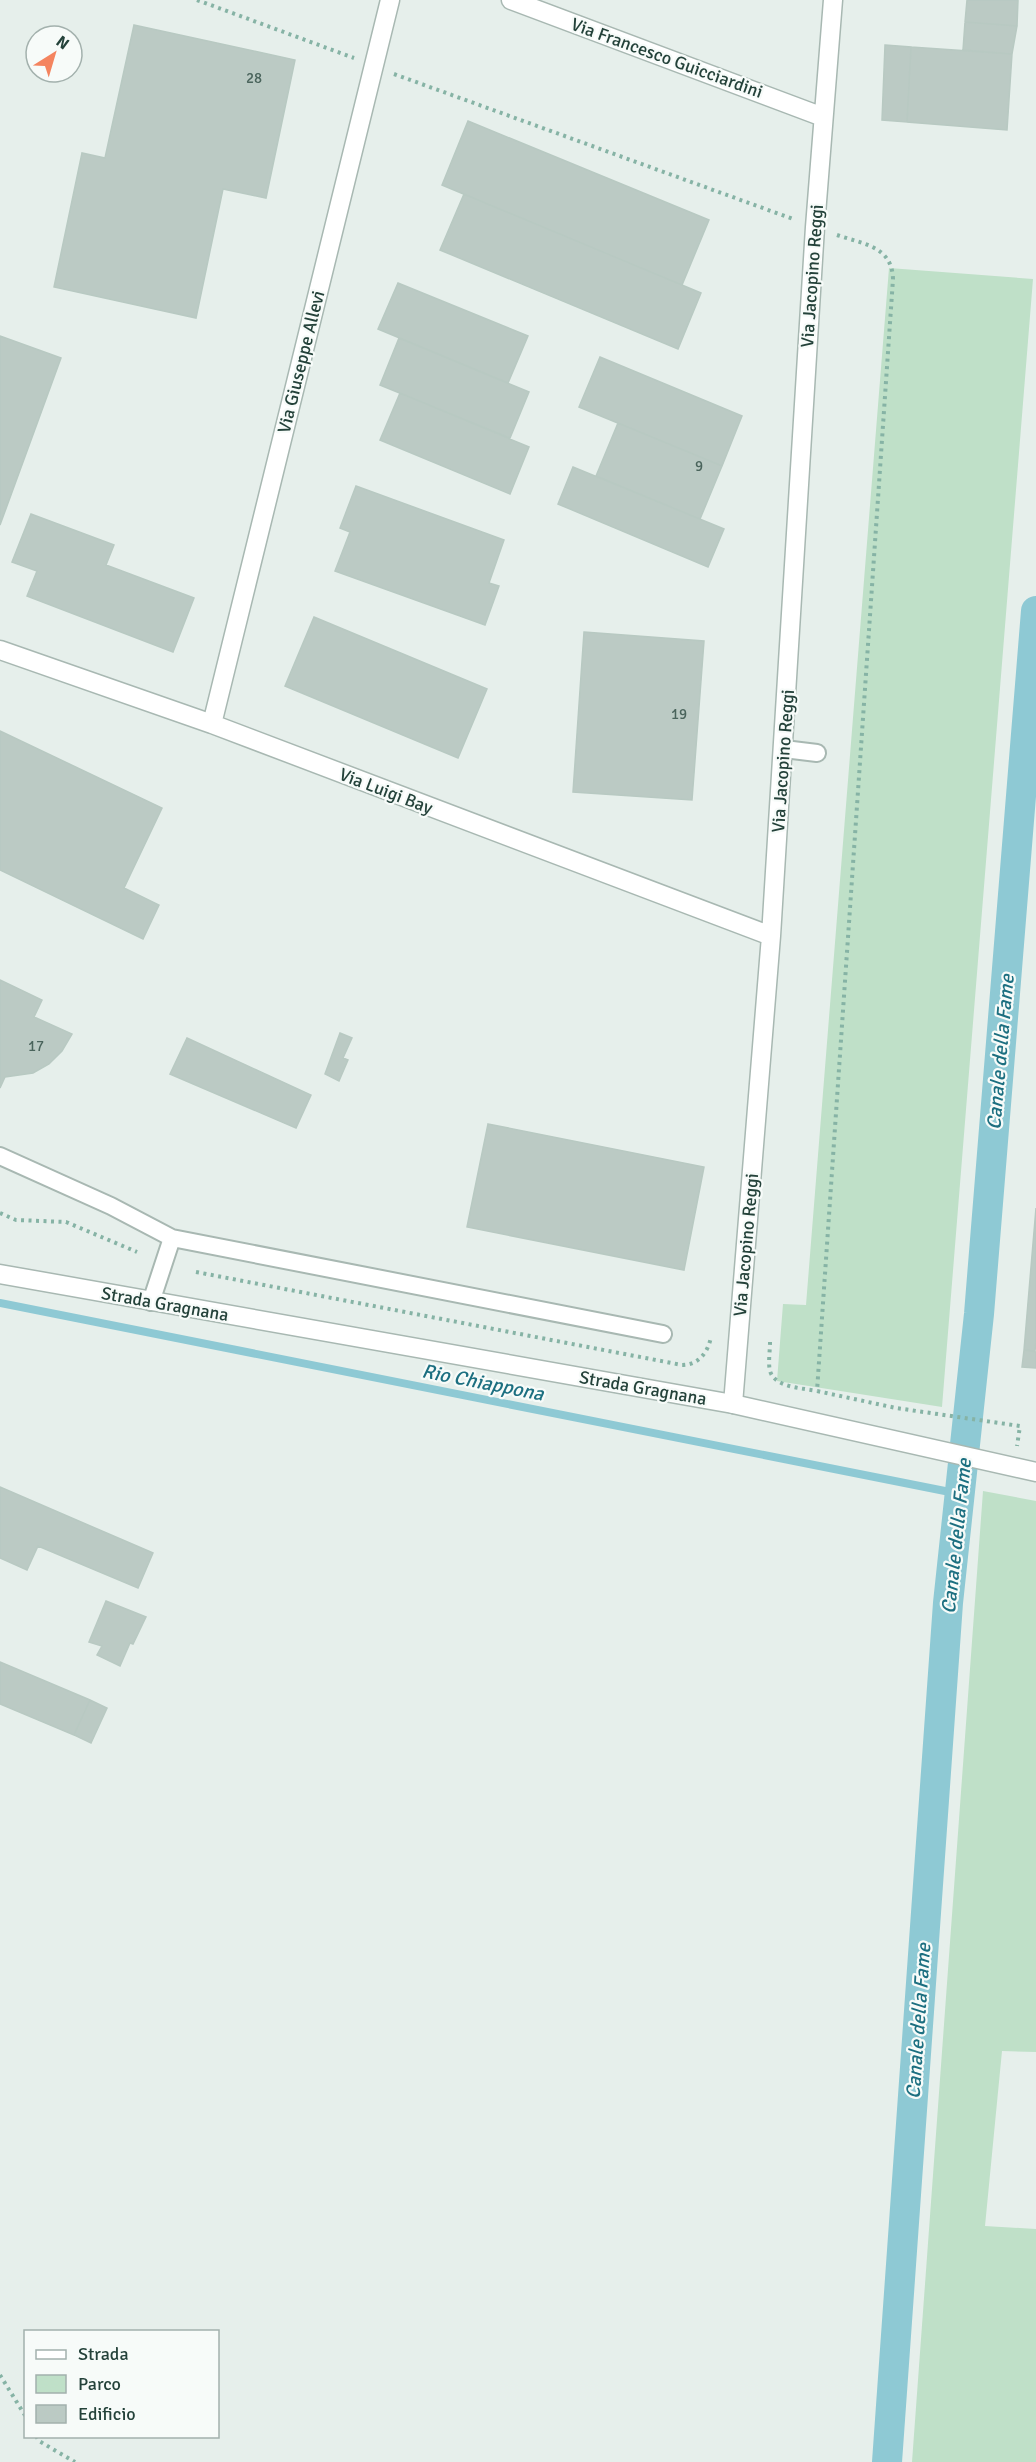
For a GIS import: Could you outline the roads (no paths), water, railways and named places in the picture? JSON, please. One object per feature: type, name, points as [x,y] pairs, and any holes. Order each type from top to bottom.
[{"type":"street","name":"Via Giuseppe Allevi","points":[[212,724],[390,0]]},
{"type":"street","name":"Via Francesco Guicciardini","points":[[511,0],[823,117]]},
{"type":"street","name":"Via Jacopino Reggi","points":[[734,1404],[771,936],[815,227],[832,0]]},
{"type":"street","name":"Via Luigi Bay","points":[[0,650],[212,724],[771,936]]},
{"type":"street","name":"Strada Gragnana","points":[[0,1274],[734,1404],[1036,1472]]},
{"type":"lane","points":[[784,749],[817,753]]},
{"type":"lane","points":[[0,1156],[111,1206],[172,1238],[663,1334]]},
{"type":"lane","points":[[151,1302],[172,1238]]},
{"type":"waterway","name":"Canale della Fame","points":[[887,2462],[948,1603],[979,1314],[1036,611]]},
{"type":"waterway","name":"Rio Chiappona","points":[[0,1303],[960,1494]]}]
